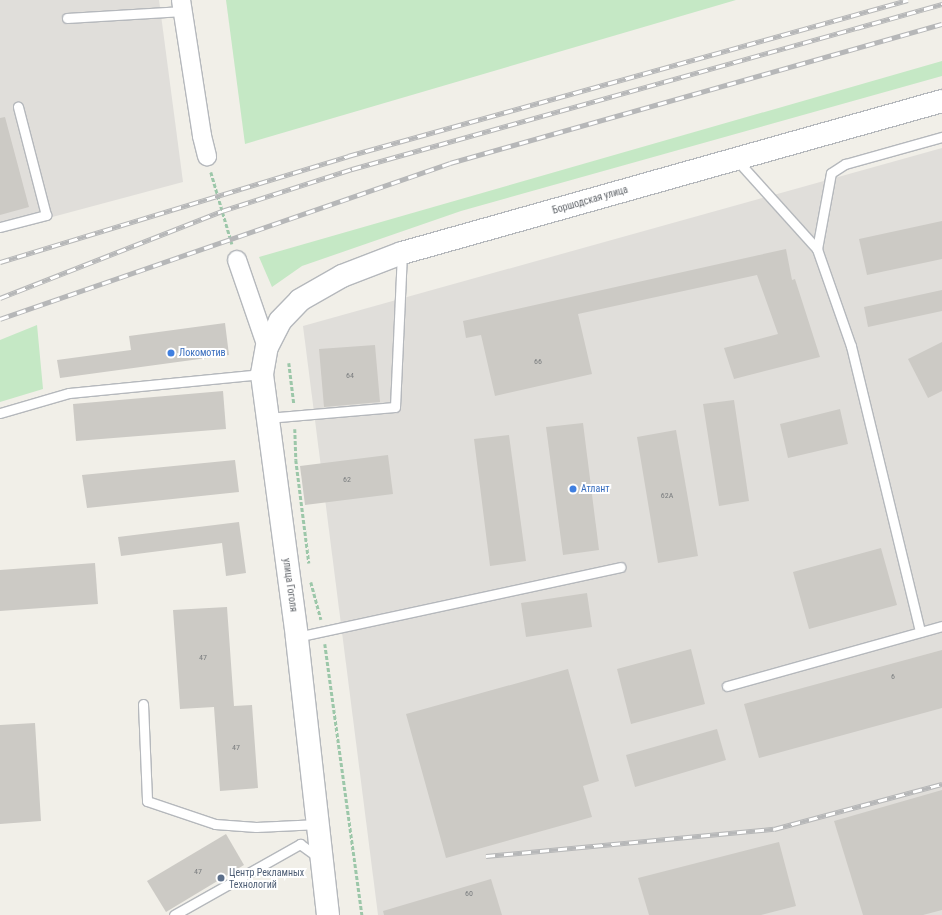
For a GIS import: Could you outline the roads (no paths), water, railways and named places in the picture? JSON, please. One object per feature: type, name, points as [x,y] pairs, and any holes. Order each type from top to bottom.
[{"type":"street","points":[[182,5],[202,136],[207,156]]},
{"type":"street","name":"Боршодская улица","points":[[267,347],[280,321],[300,300],[342,276],[402,253],[942,101]]},
{"type":"street","name":"улица Гоголя","points":[[237,260],[267,347],[262,374],[266,418],[297,637],[328,915]]},
{"type":"lane","points":[[68,18],[182,5]]},
{"type":"lane","points":[[0,227],[46,215],[18,107]]},
{"type":"lane","points":[[817,249],[831,173],[845,164],[942,137]]},
{"type":"lane","points":[[736,159],[817,249],[851,346],[920,632]]},
{"type":"lane","points":[[266,418],[395,407],[402,253]]},
{"type":"lane","points":[[0,413],[69,393],[262,374]]},
{"type":"lane","points":[[297,637],[621,567]]},
{"type":"lane","points":[[727,686],[942,626]]},
{"type":"lane","points":[[143,704],[147,800],[215,824],[256,827],[319,824]]},
{"type":"lane","points":[[174,915],[300,844],[323,861]]},
{"type":"railway","points":[[0,262],[348,156],[908,0]]},
{"type":"railway","points":[[0,298],[222,211],[352,169],[942,4]]},
{"type":"railway","points":[[0,319],[450,163],[942,24]]},
{"type":"railway","points":[[486,856],[774,829],[942,784]]},
{"type":"place","name":"Локомотив","points":[[171,353]]},
{"type":"place","name":"Атлант","points":[[573,489]]},
{"type":"place","name":"Центр Рекламных Технологий","points":[[221,878]]}]
